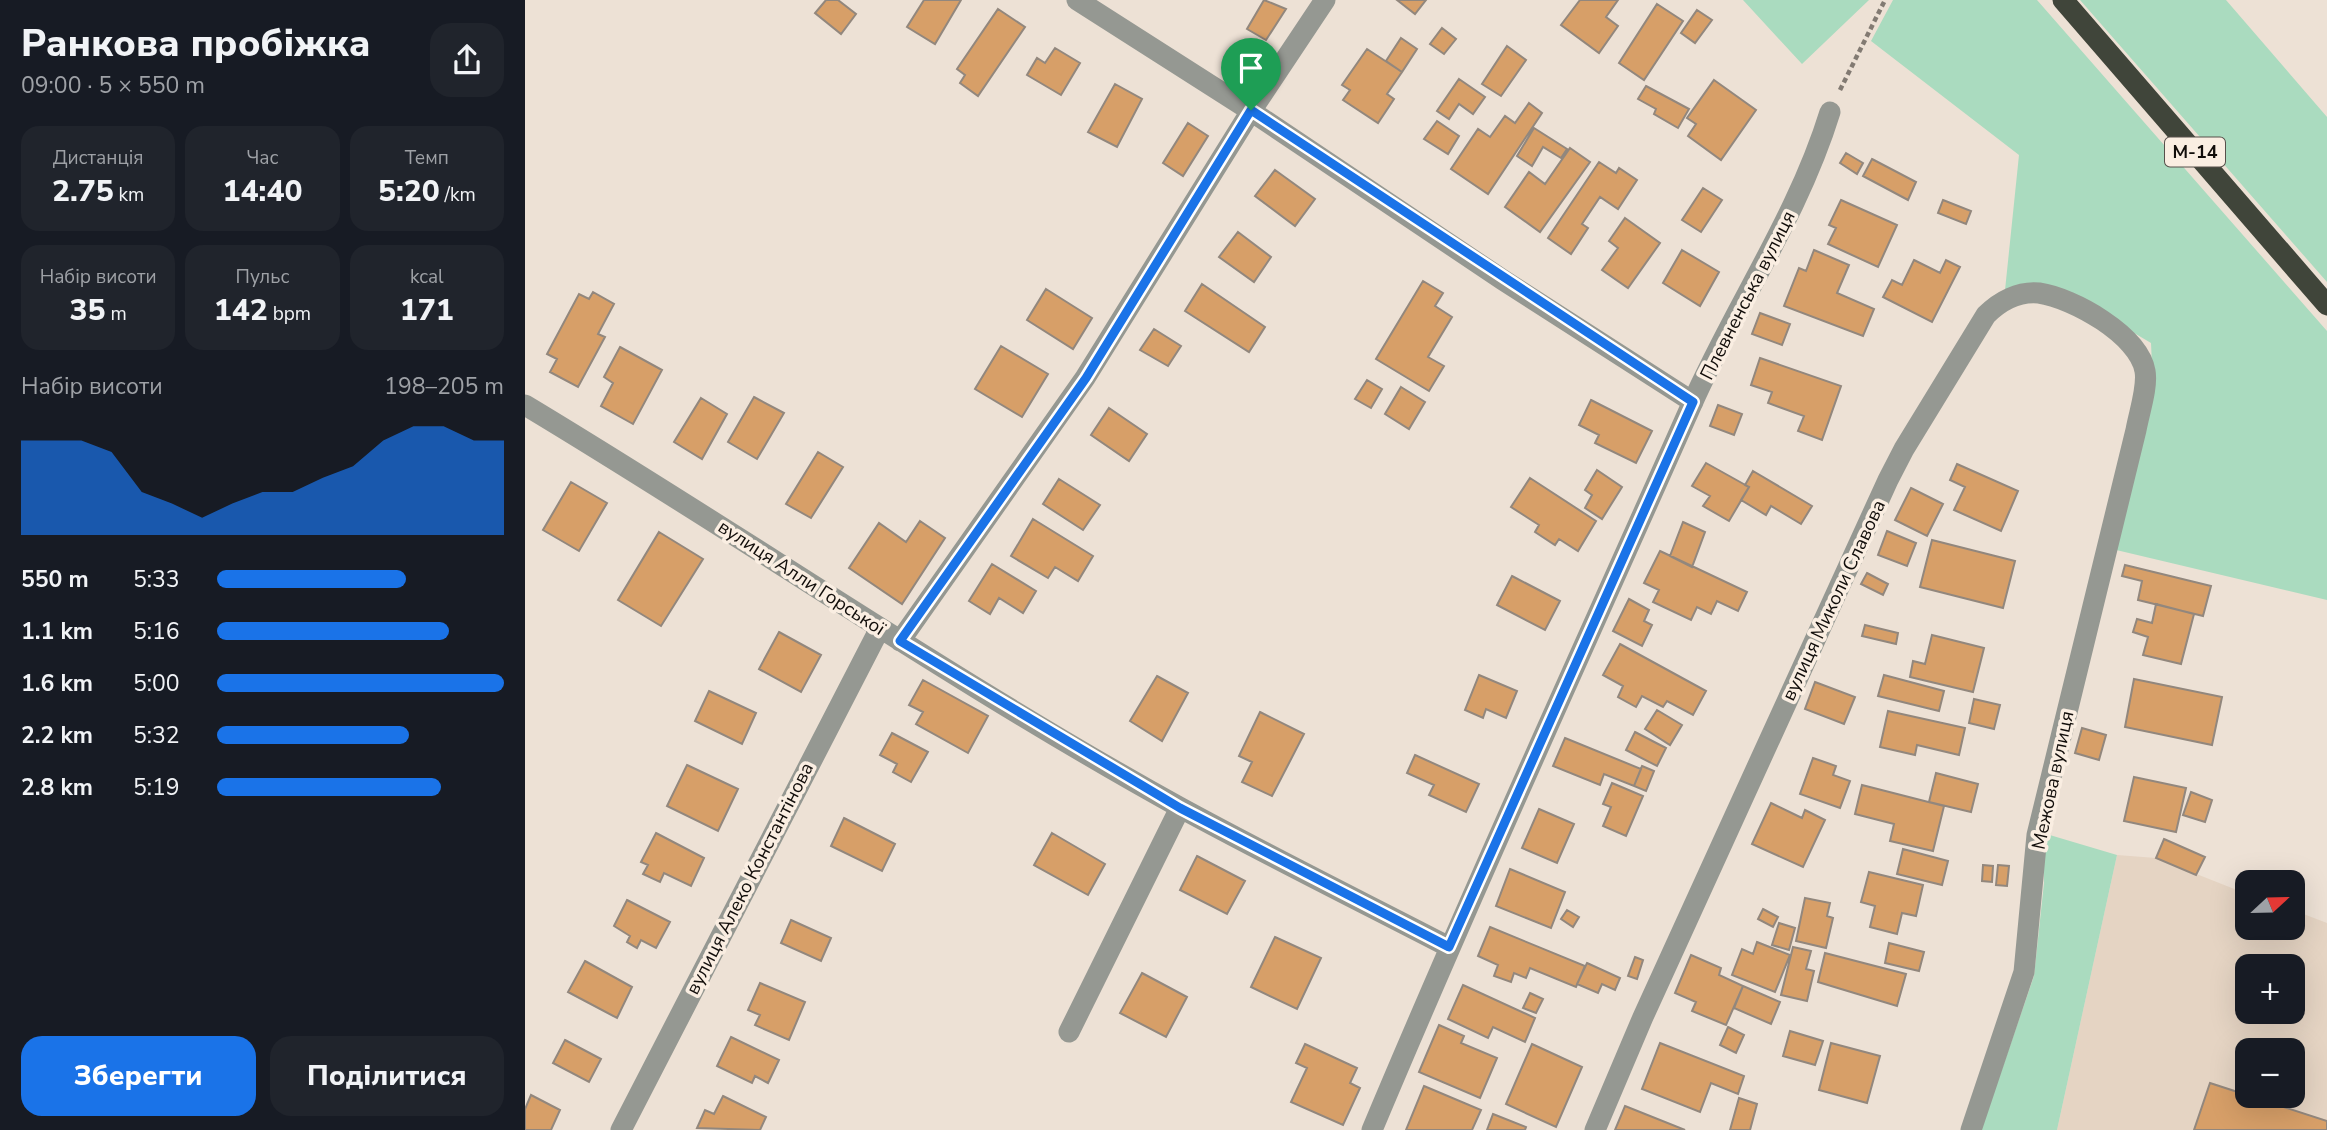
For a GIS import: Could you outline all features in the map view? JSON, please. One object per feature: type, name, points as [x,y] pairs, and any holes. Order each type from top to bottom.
[{"type":"highway","name":"М-14","points":[[2063,0],[2327,304]]},
{"type":"street","points":[[1077,0],[1251,110],[1693,402]]},
{"type":"street","points":[[900,641],[1086,378],[1251,110],[1325,0]]},
{"type":"street","name":"Плевненська вулиця","points":[[1372,1130],[1449,947],[1693,402],[1817,154],[1830,111]]},
{"type":"street","name":"вулиця Миколи Славова","points":[[1595,1130],[1643,1017],[1888,480],[1986,315],[2004,300],[2039,293],[2065,301],[2118,331],[2131,343],[2145,372],[2136,430]]},
{"type":"street","name":"вулиця Алли Горської","points":[[525,405],[675,495],[900,641],[1180,808],[1449,947]]},
{"type":"street","name":"Межова вулиця","points":[[1971,1130],[2024,972],[2036,835],[2136,430]]},
{"type":"street","name":"вулиця Алеко Константінова","points":[[621,1130],[880,628]]},
{"type":"street","points":[[1069,1032],[1180,808]]},
{"type":"path","points":[[1830,111],[1885,0]]},
{"type":"shaded area","points":[[2117,855],[2156,858],[2235,889],[2235,940],[2305,940],[2305,915],[2327,923],[2327,1130],[2057,1130]]},
{"type":"green space","points":[[1743,0],[1869,0],[1802,64]]},
{"type":"green space","points":[[1893,0],[2037,0],[2327,331],[2327,600],[2112,549],[2153,387],[2151,343],[2097,311],[2023,288],[2004,300],[2019,155],[1871,41]]},
{"type":"green space","points":[[2080,0],[2226,0],[2327,117],[2327,282]]},
{"type":"green space","points":[[2043,833],[2117,855],[2057,1130],[1981,1130],[2034,976],[2044,883]]},
{"type":"building","points":[[826,0],[838,0],[856,14],[841,34],[815,13]]},
{"type":"building","points":[[924,0],[961,0],[935,44],[907,27]]},
{"type":"building","points":[[1264,0],[1286,9],[1266,40],[1247,29]]},
{"type":"building","points":[[1397,0],[1426,0],[1415,14]]},
{"type":"building","points":[[1580,0],[1618,0],[1606,17],[1618,26],[1599,53],[1561,25]]},
{"type":"building","points":[[1657,4],[1683,21],[1644,80],[1619,63]]},
{"type":"building","points":[[998,9],[1025,27],[978,96],[960,83],[965,75],[957,69]]},
{"type":"building","points":[[1697,10],[1712,20],[1695,43],[1681,33]]},
{"type":"building","points":[[1442,28],[1456,39],[1444,54],[1430,44]]},
{"type":"building","points":[[1401,38],[1417,49],[1402,72],[1386,61]]},
{"type":"building","points":[[1507,46],[1526,60],[1501,96],[1482,84]]},
{"type":"building","points":[[1055,48],[1080,63],[1061,95],[1027,75],[1037,58],[1045,63]]},
{"type":"building","points":[[1367,49],[1402,72],[1387,94],[1394,99],[1378,123],[1343,100],[1350,90],[1342,85]]},
{"type":"building","points":[[1459,79],[1485,97],[1473,114],[1459,104],[1449,119],[1437,111]]},
{"type":"building","points":[[1714,80],[1756,110],[1721,160],[1688,136],[1696,124],[1687,118]]},
{"type":"building","points":[[1115,84],[1142,99],[1117,147],[1088,132]]},
{"type":"building","points":[[1646,86],[1689,109],[1678,128],[1654,114],[1656,109],[1638,99]]},
{"type":"building","points":[[1529,103],[1542,113],[1488,194],[1451,169],[1478,129],[1490,137],[1505,116],[1515,123]]},
{"type":"building","points":[[1437,121],[1459,136],[1448,154],[1424,139]]},
{"type":"building","points":[[1188,123],[1208,136],[1183,176],[1163,163]]},
{"type":"building","points":[[1534,128],[1567,149],[1561,158],[1543,147],[1532,166],[1517,156]]},
{"type":"building","points":[[1570,148],[1590,162],[1540,232],[1505,207],[1529,172],[1545,184]]},
{"type":"building","points":[[1846,153],[1863,163],[1857,174],[1840,163]]},
{"type":"building","points":[[1872,159],[1916,182],[1908,200],[1863,176]]},
{"type":"building","points":[[1599,162],[1616,173],[1619,168],[1637,180],[1618,209],[1600,197],[1582,224],[1588,228],[1571,254],[1548,238]]},
{"type":"building","points":[[1275,170],[1315,199],[1295,226],[1255,196]]},
{"type":"building","points":[[1703,188],[1722,200],[1701,232],[1682,220]]},
{"type":"building","points":[[1841,200],[1897,225],[1878,267],[1828,244],[1836,228],[1829,225]]},
{"type":"building","points":[[1943,200],[1971,211],[1966,224],[1938,213]]},
{"type":"building","points":[[1625,218],[1660,243],[1628,288],[1602,270],[1618,248],[1609,241]]},
{"type":"building","points":[[1238,232],[1271,257],[1254,282],[1219,257]]},
{"type":"building","points":[[1682,250],[1719,272],[1700,306],[1663,283]]},
{"type":"building","points":[[1814,250],[1849,265],[1837,293],[1874,309],[1863,336],[1784,306],[1799,268],[1806,271]]},
{"type":"building","points":[[1914,260],[1940,273],[1946,260],[1960,267],[1932,322],[1883,297],[1892,280],[1902,285]]},
{"type":"building","points":[[1423,281],[1443,293],[1435,306],[1452,317],[1428,357],[1444,366],[1429,391],[1376,359]]},
{"type":"building","points":[[1202,284],[1265,327],[1249,352],[1185,311]]},
{"type":"building","points":[[1046,289],[1092,318],[1073,349],[1027,320]]},
{"type":"building","points":[[593,292],[614,304],[598,334],[605,337],[578,387],[550,372],[557,359],[547,354],[579,294],[589,299]]},
{"type":"building","points":[[1760,313],[1790,324],[1782,345],[1752,334]]},
{"type":"building","points":[[1154,329],[1181,346],[1168,366],[1140,350]]},
{"type":"building","points":[[1001,346],[1048,374],[1022,417],[975,389]]},
{"type":"building","points":[[620,347],[662,370],[633,424],[601,406],[613,383],[604,377]]},
{"type":"building","points":[[1760,358],[1841,386],[1822,440],[1798,431],[1804,416],[1768,403],[1772,392],[1751,385]]},
{"type":"building","points":[[1367,380],[1382,389],[1371,408],[1355,399]]},
{"type":"building","points":[[1401,387],[1425,402],[1409,429],[1385,414]]},
{"type":"building","points":[[754,397],[784,413],[757,459],[728,442]]},
{"type":"building","points":[[701,398],[727,414],[702,459],[674,442]]},
{"type":"building","points":[[1591,400],[1652,431],[1636,463],[1595,443],[1599,435],[1579,425]]},
{"type":"building","points":[[1718,405],[1742,414],[1734,435],[1710,426]]},
{"type":"building","points":[[1109,408],[1147,434],[1129,461],[1091,435]]},
{"type":"building","points":[[818,452],[843,467],[811,518],[786,504]]},
{"type":"building","points":[[1706,463],[1749,487],[1729,521],[1703,506],[1710,496],[1692,486]]},
{"type":"building","points":[[1957,464],[2018,491],[2001,531],[1954,510],[1965,487],[1950,480]]},
{"type":"building","points":[[1597,470],[1622,487],[1602,519],[1585,508],[1592,495],[1585,490]]},
{"type":"building","points":[[1753,471],[1812,506],[1801,524],[1771,506],[1766,515],[1741,500],[1749,487],[1745,485]]},
{"type":"building","points":[[1530,478],[1596,521],[1578,551],[1559,539],[1555,545],[1535,532],[1539,525],[1511,507]]},
{"type":"building","points":[[1059,479],[1100,505],[1083,530],[1043,504]]},
{"type":"building","points":[[571,482],[607,503],[579,551],[543,530]]},
{"type":"building","points":[[1911,488],[1943,504],[1927,536],[1895,520]]},
{"type":"building","points":[[1033,519],[1093,556],[1078,581],[1055,567],[1048,578],[1011,556]]},
{"type":"building","points":[[920,521],[945,538],[902,604],[849,568],[879,523],[906,542]]},
{"type":"building","points":[[1683,522],[1705,532],[1692,567],[1670,556]]},
{"type":"building","points":[[1887,531],[1916,543],[1907,566],[1878,555]]},
{"type":"building","points":[[659,532],[703,559],[661,626],[618,600]]},
{"type":"building","points":[[1932,540],[2015,561],[2003,608],[1920,587]]},
{"type":"building","points":[[1660,551],[1747,592],[1738,611],[1717,601],[1711,614],[1697,607],[1691,620],[1653,602],[1659,590],[1644,583]]},
{"type":"building","points":[[992,564],[1036,591],[1023,613],[999,598],[990,614],[969,601]]},
{"type":"building","points":[[2125,565],[2211,586],[2203,616],[2138,600],[2142,581],[2122,576]]},
{"type":"building","points":[[1867,573],[1888,584],[1883,595],[1861,584]]},
{"type":"building","points":[[1512,576],[1560,601],[1545,630],[1497,605]]},
{"type":"building","points":[[1629,599],[1649,610],[1644,621],[1652,625],[1642,646],[1613,631]]},
{"type":"building","points":[[2156,604],[2194,614],[2181,664],[2143,655],[2148,637],[2133,632],[2137,619],[2152,623]]},
{"type":"building","points":[[1865,625],[1898,633],[1896,644],[1862,636]]},
{"type":"building","points":[[779,632],[821,655],[801,692],[759,669]]},
{"type":"building","points":[[1932,635],[1984,648],[1973,692],[1910,677],[1913,661],[1925,664]]},
{"type":"building","points":[[1620,644],[1706,691],[1693,715],[1667,701],[1663,707],[1642,696],[1636,707],[1618,697],[1623,686],[1603,675]]},
{"type":"building","points":[[1479,675],[1517,691],[1506,718],[1486,709],[1483,718],[1465,710]]},
{"type":"building","points":[[1884,675],[1944,691],[1939,711],[1878,696]]},
{"type":"building","points":[[1157,676],[1188,693],[1162,741],[1130,721]]},
{"type":"building","points":[[2134,679],[2222,697],[2212,745],[2125,727]]},
{"type":"building","points":[[923,680],[988,716],[968,753],[916,724],[923,712],[909,705]]},
{"type":"building","points":[[1815,682],[1855,697],[1844,724],[1805,709]]},
{"type":"building","points":[[709,691],[756,713],[742,744],[695,721]]},
{"type":"building","points":[[1974,699],[2000,705],[1994,729],[1969,723]]},
{"type":"building","points":[[1657,710],[1682,725],[1670,745],[1645,729]]},
{"type":"building","points":[[1888,711],[1965,728],[1959,755],[1917,745],[1915,755],[1880,747]]},
{"type":"building","points":[[1260,712],[1304,734],[1272,796],[1242,782],[1252,762],[1239,756]]},
{"type":"building","points":[[2082,728],[2106,735],[2099,760],[2075,753]]},
{"type":"building","points":[[1635,732],[1666,748],[1657,766],[1626,750]]},
{"type":"building","points":[[892,733],[928,752],[911,782],[893,772],[897,764],[880,755]]},
{"type":"building","points":[[1565,738],[1641,769],[1634,786],[1604,774],[1600,785],[1553,766]]},
{"type":"building","points":[[1415,755],[1479,784],[1466,812],[1429,795],[1434,785],[1407,773]]},
{"type":"building","points":[[1813,758],[1836,766],[1833,775],[1850,781],[1840,808],[1800,794]]},
{"type":"building","points":[[687,765],[738,789],[718,831],[667,806]]},
{"type":"building","points":[[1642,766],[1654,771],[1646,791],[1634,786]]},
{"type":"building","points":[[1936,773],[1978,784],[1971,812],[1929,802]]},
{"type":"building","points":[[2134,777],[2186,788],[2176,832],[2124,821]]},
{"type":"building","points":[[1612,783],[1643,796],[1626,836],[1603,826],[1611,807],[1603,804]]},
{"type":"building","points":[[1862,785],[1944,806],[1933,851],[1890,841],[1894,824],[1855,814]]},
{"type":"building","points":[[2191,792],[2212,800],[2205,822],[2183,815]]},
{"type":"building","points":[[1771,803],[1802,818],[1805,810],[1825,820],[1803,867],[1752,844]]},
{"type":"building","points":[[1539,809],[1574,824],[1557,863],[1522,848]]},
{"type":"building","points":[[844,818],[895,844],[882,871],[831,846]]},
{"type":"building","points":[[656,833],[704,858],[691,886],[664,873],[660,882],[643,874],[648,865],[641,862]]},
{"type":"building","points":[[1052,833],[1105,864],[1088,895],[1034,865]]},
{"type":"building","points":[[2164,839],[2205,857],[2196,875],[2156,858]]},
{"type":"building","points":[[1903,849],[1948,861],[1942,885],[1897,874]]},
{"type":"building","points":[[1197,856],[1245,881],[1227,914],[1180,890]]},
{"type":"building","points":[[1983,865],[1993,866],[1992,882],[1982,881]]},
{"type":"building","points":[[1998,865],[2009,866],[2007,886],[1996,885]]},
{"type":"building","points":[[1510,869],[1565,892],[1551,928],[1496,906]]},
{"type":"building","points":[[1869,872],[1923,885],[1916,916],[1902,913],[1897,934],[1870,927],[1875,906],[1861,902]]},
{"type":"building","points":[[1805,898],[1830,903],[1827,916],[1833,918],[1826,948],[1796,941]]},
{"type":"building","points":[[627,900],[670,922],[656,948],[641,940],[637,948],[627,942],[630,936],[614,926]]},
{"type":"building","points":[[1763,909],[1778,917],[1773,927],[1758,919]]},
{"type":"building","points":[[1567,910],[1579,917],[1573,927],[1561,919]]},
{"type":"building","points":[[791,920],[831,938],[821,961],[781,943]]},
{"type":"building","points":[[1779,923],[1795,928],[1789,950],[1772,945]]},
{"type":"building","points":[[1490,927],[1585,966],[1576,987],[1530,968],[1526,978],[1514,973],[1511,982],[1494,976],[1498,965],[1478,956]]},
{"type":"building","points":[[1275,937],[1321,958],[1297,1009],[1251,987]]},
{"type":"building","points":[[1757,942],[1790,955],[1775,992],[1732,975],[1742,949],[1753,954]]},
{"type":"building","points":[[1889,943],[1924,952],[1919,971],[1885,963]]},
{"type":"building","points":[[1793,947],[1811,951],[1806,969],[1814,971],[1807,1001],[1781,995]]},
{"type":"building","points":[[1825,953],[1906,974],[1897,1006],[1818,982]]},
{"type":"building","points":[[1691,955],[1721,968],[1719,975],[1743,986],[1726,1025],[1692,1011],[1696,1002],[1675,993]]},
{"type":"building","points":[[1635,957],[1643,960],[1637,979],[1628,976]]},
{"type":"building","points":[[585,961],[632,987],[617,1018],[568,992]]},
{"type":"building","points":[[1587,963],[1620,978],[1615,990],[1602,984],[1598,993],[1577,984]]},
{"type":"building","points":[[1142,973],[1187,997],[1166,1037],[1120,1013]]},
{"type":"building","points":[[760,983],[805,1002],[789,1040],[755,1025],[760,1015],[748,1010]]},
{"type":"building","points":[[1463,985],[1535,1018],[1525,1042],[1493,1027],[1488,1038],[1448,1019]]},
{"type":"building","points":[[1743,986],[1780,1002],[1771,1024],[1734,1008]]},
{"type":"building","points":[[1530,993],[1543,999],[1536,1013],[1523,1008]]},
{"type":"building","points":[[1439,1025],[1464,1036],[1461,1043],[1497,1058],[1480,1098],[1419,1072]]},
{"type":"building","points":[[1728,1027],[1744,1035],[1736,1053],[1720,1045]]},
{"type":"building","points":[[1790,1031],[1823,1041],[1815,1065],[1783,1056]]},
{"type":"building","points":[[731,1037],[779,1060],[768,1083],[755,1076],[752,1083],[717,1066]]},
{"type":"building","points":[[565,1040],[601,1059],[589,1082],[553,1063]]},
{"type":"building","points":[[1660,1043],[1744,1076],[1738,1094],[1711,1083],[1700,1112],[1642,1089]]},
{"type":"building","points":[[1831,1043],[1880,1056],[1867,1103],[1819,1090]]},
{"type":"building","points":[[1305,1044],[1357,1068],[1350,1083],[1360,1088],[1343,1125],[1291,1102],[1307,1068],[1296,1063]]},
{"type":"building","points":[[1532,1044],[1582,1067],[1556,1127],[1506,1104]]},
{"type":"building","points":[[2210,1083],[2235,1091],[2235,1108],[2287,1108],[2327,1121],[2327,1130],[2194,1130]]},
{"type":"building","points":[[1424,1086],[1481,1110],[1472,1130],[1406,1130]]},
{"type":"building","points":[[531,1095],[560,1110],[551,1130],[525,1130],[525,1109]]},
{"type":"building","points":[[723,1096],[766,1117],[760,1130],[697,1128],[705,1110],[714,1114]]},
{"type":"building","points":[[1739,1098],[1757,1104],[1750,1130],[1730,1130]]},
{"type":"building","points":[[1625,1106],[1685,1130],[1615,1130]]},
{"type":"building","points":[[1493,1114],[1526,1127],[1525,1130],[1487,1130]]},
{"type":"route","points":[[1251,110],[1503,280],[1693,402],[1449,947],[1180,808],[900,641],[1086,378],[1251,110]]}]
